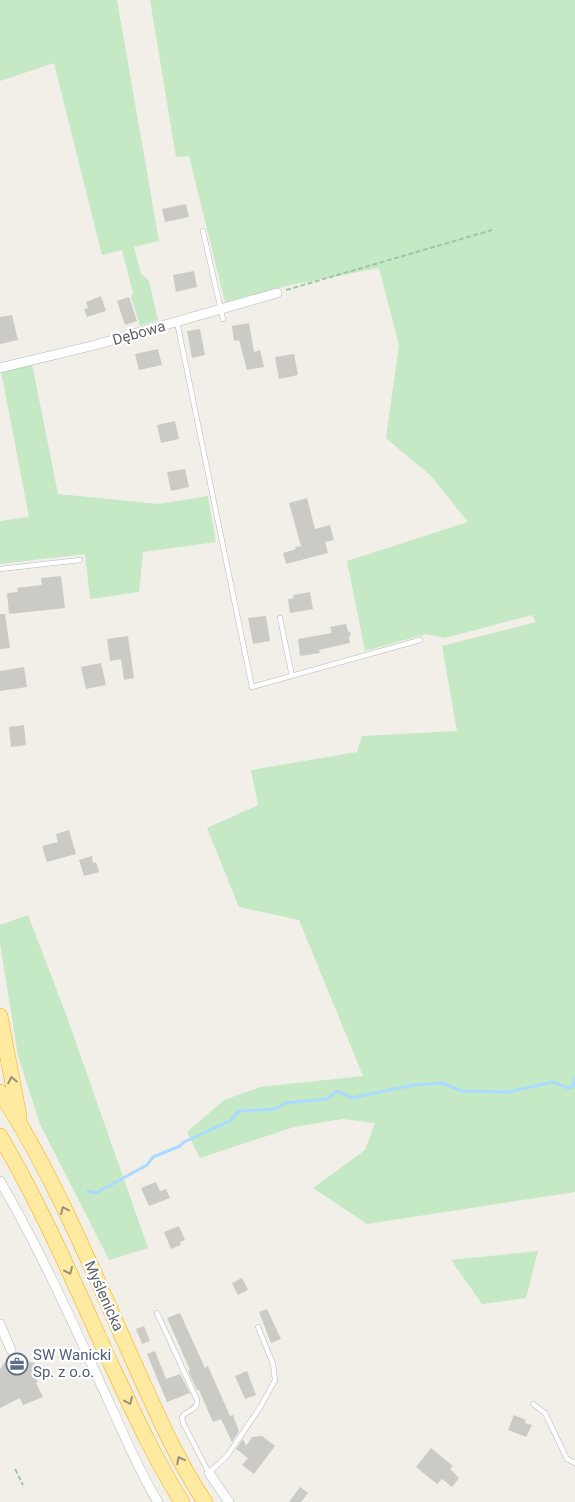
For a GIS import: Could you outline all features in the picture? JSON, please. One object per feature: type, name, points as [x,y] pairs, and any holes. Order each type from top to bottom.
[{"type":"highway","points":[[0,1016],[2,1040],[21,1125]]},
{"type":"highway","name":"Myślenicka","points":[[0,1092],[21,1125],[61,1204],[166,1433],[205,1502]]},
{"type":"highway","name":"Myślenicka","points":[[0,1136],[33,1196],[147,1440],[182,1502]]},
{"type":"street","name":"Dębowa","points":[[0,368],[95,345],[277,293]]},
{"type":"street","points":[[0,1181],[62,1300],[158,1502]]},
{"type":"street","points":[[0,1324],[11,1350]]},
{"type":"street","points":[[209,1473],[229,1502]]},
{"type":"lane","points":[[203,231],[223,319]]},
{"type":"lane","points":[[177,322],[252,687],[420,640]]},
{"type":"lane","points":[[0,569],[80,560]]},
{"type":"lane","points":[[280,618],[292,676]]},
{"type":"lane","points":[[157,1314],[197,1400],[195,1408],[182,1417],[182,1423],[209,1473],[227,1456],[261,1406],[275,1380],[273,1364],[258,1327]]},
{"type":"lane","points":[[533,1404],[544,1412],[567,1459],[575,1464]]},
{"type":"path","points":[[277,293],[492,230]]},
{"type":"path","points":[[15,1469],[23,1485]]},
{"type":"green space","points":[[0,0],[117,0],[159,241],[134,247],[141,274],[149,281],[158,320],[140,326],[131,297],[133,293],[122,250],[102,255],[54,63],[0,81]]},
{"type":"green space","points":[[150,0],[575,0],[575,1192],[367,1224],[313,1188],[365,1150],[375,1123],[342,1119],[294,1127],[200,1158],[187,1132],[224,1100],[260,1087],[363,1076],[299,920],[239,907],[207,828],[258,805],[251,770],[357,752],[362,736],[457,731],[442,646],[536,622],[532,615],[445,638],[426,634],[365,651],[347,561],[468,522],[431,476],[386,438],[399,345],[379,268],[290,285],[225,302],[189,156],[176,157]]},
{"type":"green space","points":[[32,364],[58,494],[158,504],[208,496],[216,542],[143,552],[139,592],[90,599],[85,554],[0,564],[0,521],[29,517],[1,371]]},
{"type":"green space","points":[[28,915],[67,1017],[148,1248],[109,1260],[40,1124],[18,1056],[0,943],[0,925]]},
{"type":"green space","points":[[538,1251],[526,1298],[482,1304],[451,1260]]},
{"type":"building","points":[[186,204],[189,217],[165,222],[162,209]]},
{"type":"building","points":[[194,271],[197,287],[176,292],[173,275]]},
{"type":"building","points":[[101,296],[106,311],[87,317],[84,309],[88,308],[86,302]]},
{"type":"building","points":[[129,297],[137,321],[125,325],[117,301]]},
{"type":"building","points":[[12,315],[18,340],[0,344],[0,317]]},
{"type":"building","points":[[249,323],[254,352],[260,350],[264,367],[247,370],[239,340],[234,341],[232,326]]},
{"type":"building","points":[[200,329],[205,355],[192,358],[187,331]]},
{"type":"building","points":[[158,349],[162,365],[139,370],[135,354]]},
{"type":"building","points":[[294,354],[298,375],[279,379],[275,357]]},
{"type":"building","points":[[175,421],[179,439],[161,443],[157,425]]},
{"type":"building","points":[[185,469],[189,487],[171,491],[167,472]]},
{"type":"building","points":[[307,498],[315,529],[330,525],[334,540],[325,542],[328,553],[286,564],[283,553],[301,546],[289,503]]},
{"type":"building","points":[[61,576],[65,608],[9,614],[7,593],[18,592],[17,588],[42,585],[41,578]]},
{"type":"building","points":[[310,592],[313,609],[290,613],[288,599],[294,598],[293,595]]},
{"type":"building","points":[[0,614],[5,614],[10,648],[0,649]]},
{"type":"building","points":[[266,616],[270,641],[253,644],[248,618]]},
{"type":"building","points":[[346,624],[348,631],[351,633],[349,637],[350,643],[319,650],[320,653],[300,656],[298,639],[332,633],[330,627]]},
{"type":"building","points":[[128,636],[134,678],[124,680],[121,659],[110,661],[107,639]]},
{"type":"building","points":[[101,663],[106,685],[86,689],[81,667]]},
{"type":"building","points":[[24,667],[27,687],[0,691],[0,671]]},
{"type":"building","points":[[24,725],[26,745],[11,747],[9,727]]},
{"type":"building","points":[[69,830],[76,854],[47,862],[42,846],[58,842],[56,834]]},
{"type":"building","points":[[92,856],[93,863],[96,862],[99,872],[84,876],[79,860]]},
{"type":"building","points":[[156,1182],[160,1191],[166,1189],[170,1198],[149,1206],[141,1188]]},
{"type":"building","points":[[179,1226],[185,1240],[180,1242],[181,1245],[171,1249],[164,1232]]},
{"type":"building","points":[[242,1278],[248,1290],[238,1295],[232,1283]]},
{"type":"building","points":[[267,1309],[281,1339],[271,1343],[259,1312]]},
{"type":"building","points":[[180,1313],[205,1368],[208,1366],[230,1416],[233,1415],[239,1431],[232,1442],[221,1419],[213,1422],[199,1390],[197,1390],[188,1371],[190,1370],[167,1318]]},
{"type":"building","points":[[144,1326],[150,1341],[142,1344],[136,1329]]},
{"type":"building","points":[[155,1351],[166,1379],[180,1374],[190,1393],[167,1402],[147,1354]]},
{"type":"building","points":[[25,1357],[28,1362],[38,1366],[39,1372],[36,1377],[38,1382],[36,1383],[43,1397],[23,1405],[20,1398],[0,1408],[0,1369],[5,1362],[14,1367],[18,1361]]},
{"type":"building","points":[[247,1371],[256,1395],[245,1399],[235,1376]]},
{"type":"building","points":[[514,1415],[526,1420],[525,1423],[532,1425],[526,1437],[508,1430]]},
{"type":"building","points":[[262,1436],[275,1446],[254,1474],[242,1465],[248,1458],[236,1449],[243,1439],[246,1446],[252,1437]]},
{"type":"building","points":[[431,1448],[453,1466],[450,1469],[459,1478],[452,1487],[442,1479],[437,1484],[416,1467]]},
{"type":"building","points":[[300,1487],[308,1493],[301,1502],[289,1502]]},
{"type":"waterway","points":[[88,1191],[95,1193],[107,1187],[147,1165],[153,1157],[230,1121],[239,1111],[275,1109],[286,1103],[327,1099],[337,1091],[352,1098],[413,1085],[442,1083],[462,1091],[508,1092],[553,1082],[568,1088],[573,1087],[575,1078]]},
{"type":"place","name":"SW Wanicki Sp. z o.o.","points":[[17,1364]]}]
